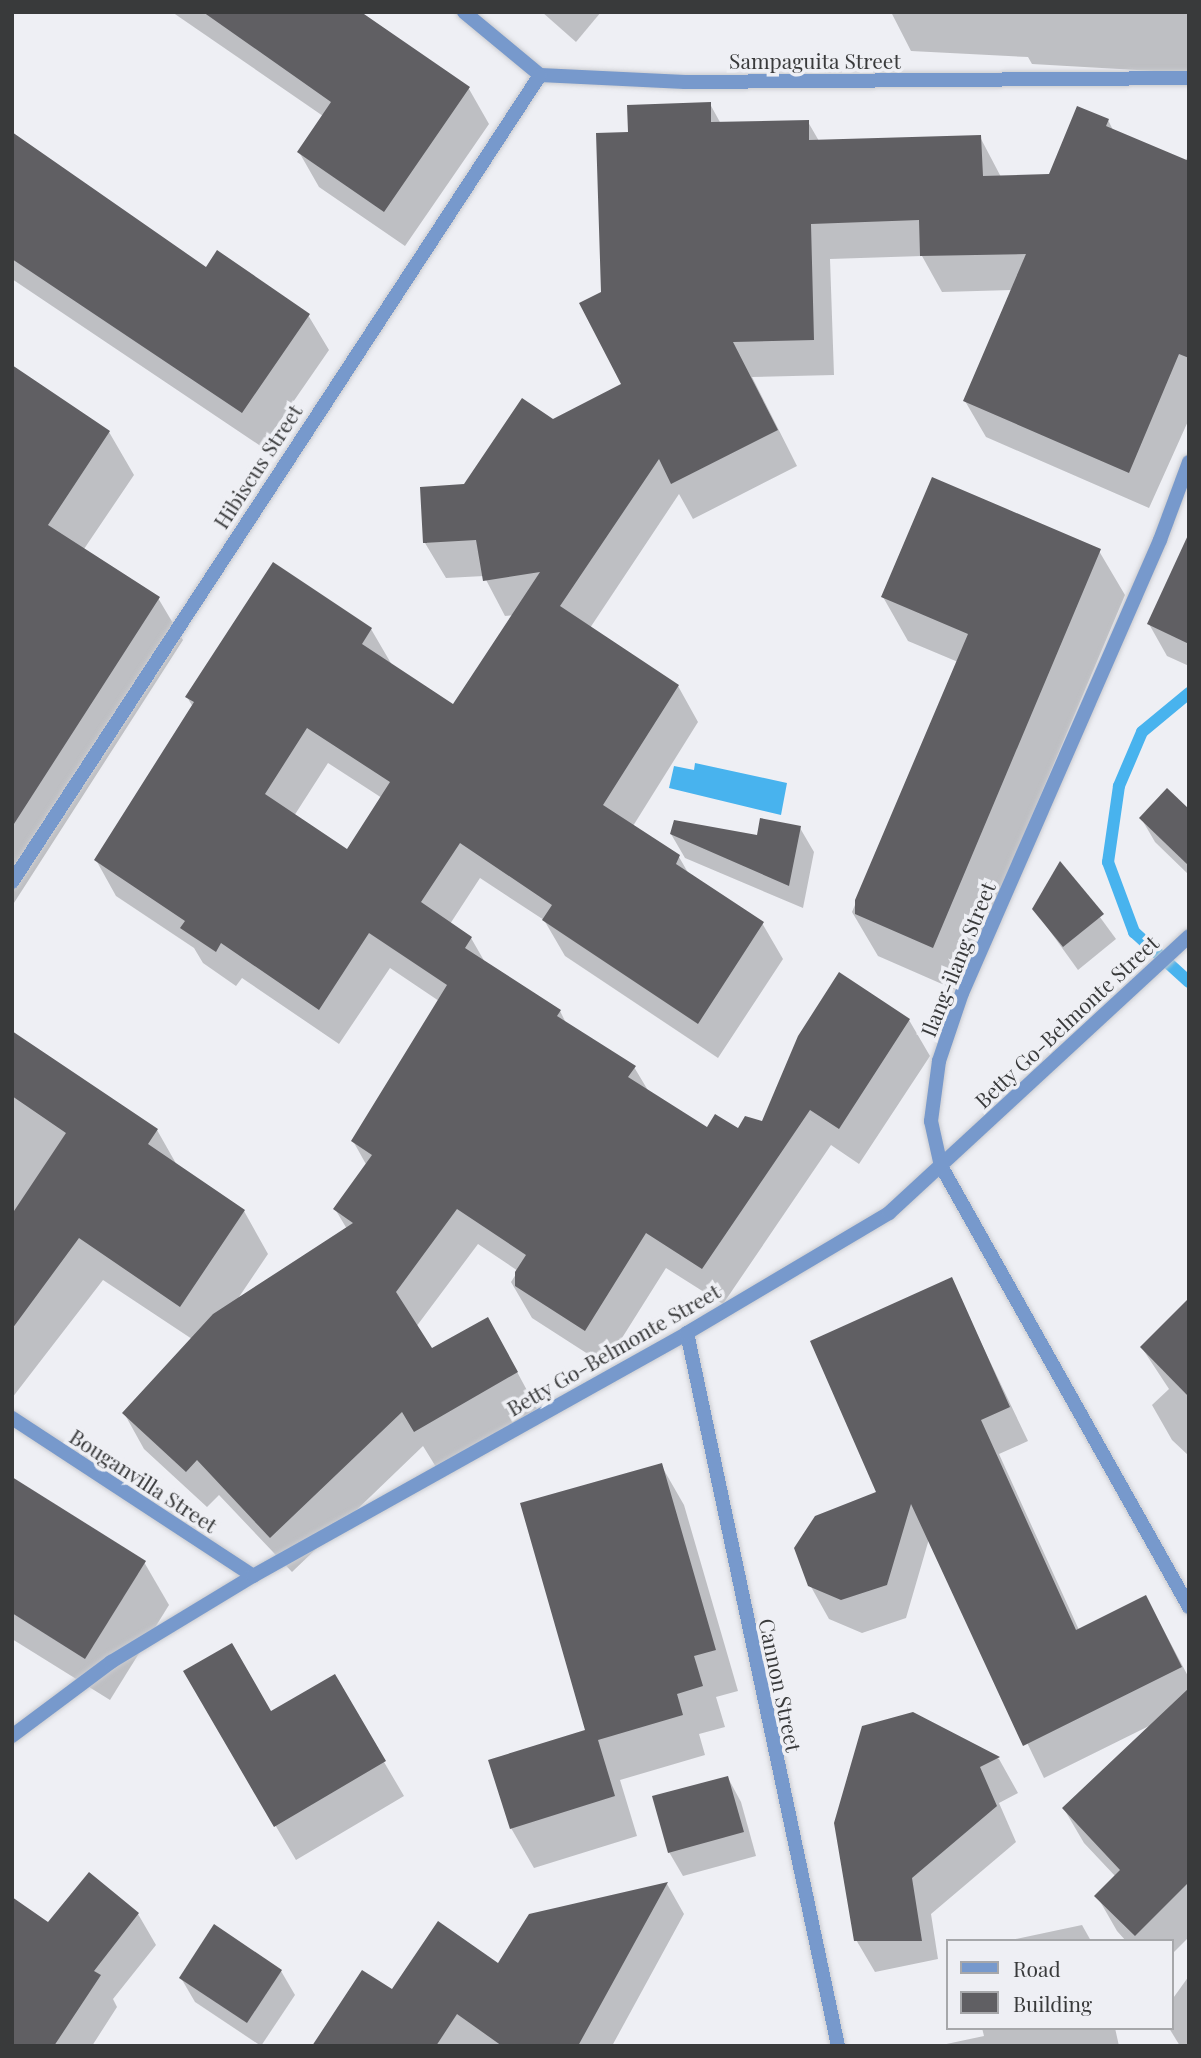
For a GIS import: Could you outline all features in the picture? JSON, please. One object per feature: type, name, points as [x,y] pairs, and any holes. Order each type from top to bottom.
[{"type":"street","points":[[464,12],[540,75]]},
{"type":"street","name":"Sampaguita Street","points":[[540,75],[685,82],[1189,78]]},
{"type":"street","name":"Hibiscus Street","points":[[12,882],[540,75]]},
{"type":"street","name":"Ilang-ilang Street","points":[[1189,463],[1160,540],[962,993],[939,1061],[931,1121],[940,1166],[1189,1607]]},
{"type":"street","name":"Betty Go-Belmonte Street","points":[[12,1736],[111,1662],[253,1576],[687,1333],[889,1213],[1185,940]]},
{"type":"street","name":"Cannon Street","points":[[687,1333],[838,2046]]},
{"type":"street","name":"Bouganvilla Street","points":[[12,1418],[253,1576]]},
{"type":"water","points":[[695,763],[787,783],[781,815],[669,788],[674,766],[694,770]]},
{"type":"building","points":[[203,12],[361,12],[470,87],[384,212],[297,152],[331,102]]},
{"type":"building","points":[[711,102],[711,122],[809,120],[809,140],[981,135],[983,176],[1049,174],[1077,106],[1109,119],[1106,126],[1189,161],[1189,358],[1179,354],[1129,473],[963,401],[1026,254],[920,256],[919,220],[811,224],[814,340],[733,342],[778,430],[671,484],[659,459],[560,606],[679,685],[603,805],[680,855],[676,864],[764,922],[698,1024],[542,920],[552,905],[460,843],[421,902],[472,937],[465,948],[561,1010],[557,1016],[636,1066],[628,1077],[707,1127],[715,1114],[738,1128],[745,1116],[762,1121],[798,1036],[839,972],[910,1019],[839,1129],[810,1110],[702,1269],[646,1233],[585,1331],[515,1286],[515,1272],[526,1255],[457,1209],[396,1292],[432,1348],[488,1317],[518,1372],[414,1432],[402,1412],[270,1538],[197,1460],[186,1472],[122,1413],[213,1314],[353,1223],[333,1209],[372,1155],[351,1141],[447,985],[369,933],[319,1010],[221,943],[216,952],[180,928],[185,921],[94,860],[194,702],[185,697],[273,562],[372,628],[362,644],[453,704],[540,572],[483,581],[476,540],[423,543],[420,487],[464,484],[522,398],[553,419],[621,384],[579,303],[601,292],[596,133],[628,132],[627,105]],"holes":[[[307,728],[390,782],[347,849],[265,794]]]},
{"type":"building","points":[[12,132],[206,267],[217,250],[310,314],[242,413],[12,259]]},
{"type":"building","points":[[12,365],[110,431],[48,525],[160,597],[12,827]]},
{"type":"building","points":[[932,477],[1101,549],[933,948],[855,914],[855,900],[968,634],[881,597]]},
{"type":"building","points":[[1189,533],[1189,644],[1147,624]]},
{"type":"building","points":[[1167,788],[1189,809],[1189,866],[1139,818]]},
{"type":"building","points":[[760,818],[801,826],[789,886],[670,834],[674,820],[757,835]]},
{"type":"building","points":[[1060,861],[1104,914],[1063,947],[1032,909]]},
{"type":"building","points":[[12,1031],[158,1129],[148,1144],[245,1210],[180,1307],[79,1238],[12,1329],[12,1214],[66,1133],[12,1096]]},
{"type":"building","points":[[952,1277],[1010,1407],[981,1420],[1076,1630],[1146,1595],[1182,1667],[1023,1746],[911,1504],[887,1585],[841,1600],[808,1586],[794,1548],[815,1516],[876,1492],[810,1341]]},
{"type":"building","points":[[1189,1298],[1189,1397],[1140,1347]]},
{"type":"building","points":[[662,1463],[716,1650],[694,1656],[703,1686],[677,1694],[683,1715],[598,1740],[615,1796],[510,1829],[488,1760],[585,1730],[520,1503]]},
{"type":"building","points":[[12,1477],[146,1561],[85,1659],[12,1613]]},
{"type":"building","points":[[232,1643],[271,1711],[335,1674],[386,1761],[274,1827],[183,1671]]},
{"type":"building","points":[[1189,1688],[1189,1882],[1135,1936],[1094,1896],[1120,1870],[1062,1808]]},
{"type":"building","points":[[913,1712],[1000,1757],[980,1767],[997,1806],[912,1878],[922,1941],[854,1941],[834,1823],[862,1726]]},
{"type":"building","points":[[728,1776],[744,1832],[668,1853],[652,1796]]},
{"type":"building","points":[[89,1872],[139,1913],[94,1971],[101,1975],[54,2046],[12,2046],[12,1897],[48,1922]]},
{"type":"building","points":[[668,1882],[578,2046],[502,2046],[457,2014],[436,2046],[312,2046],[362,1970],[392,1989],[438,1921],[498,1963],[529,1914]]},
{"type":"building","points":[[214,1924],[282,1970],[247,2023],[179,1978]]},
{"type":"waterway","points":[[1189,693],[1142,732],[1119,786],[1108,862],[1134,932],[1189,982]]}]
